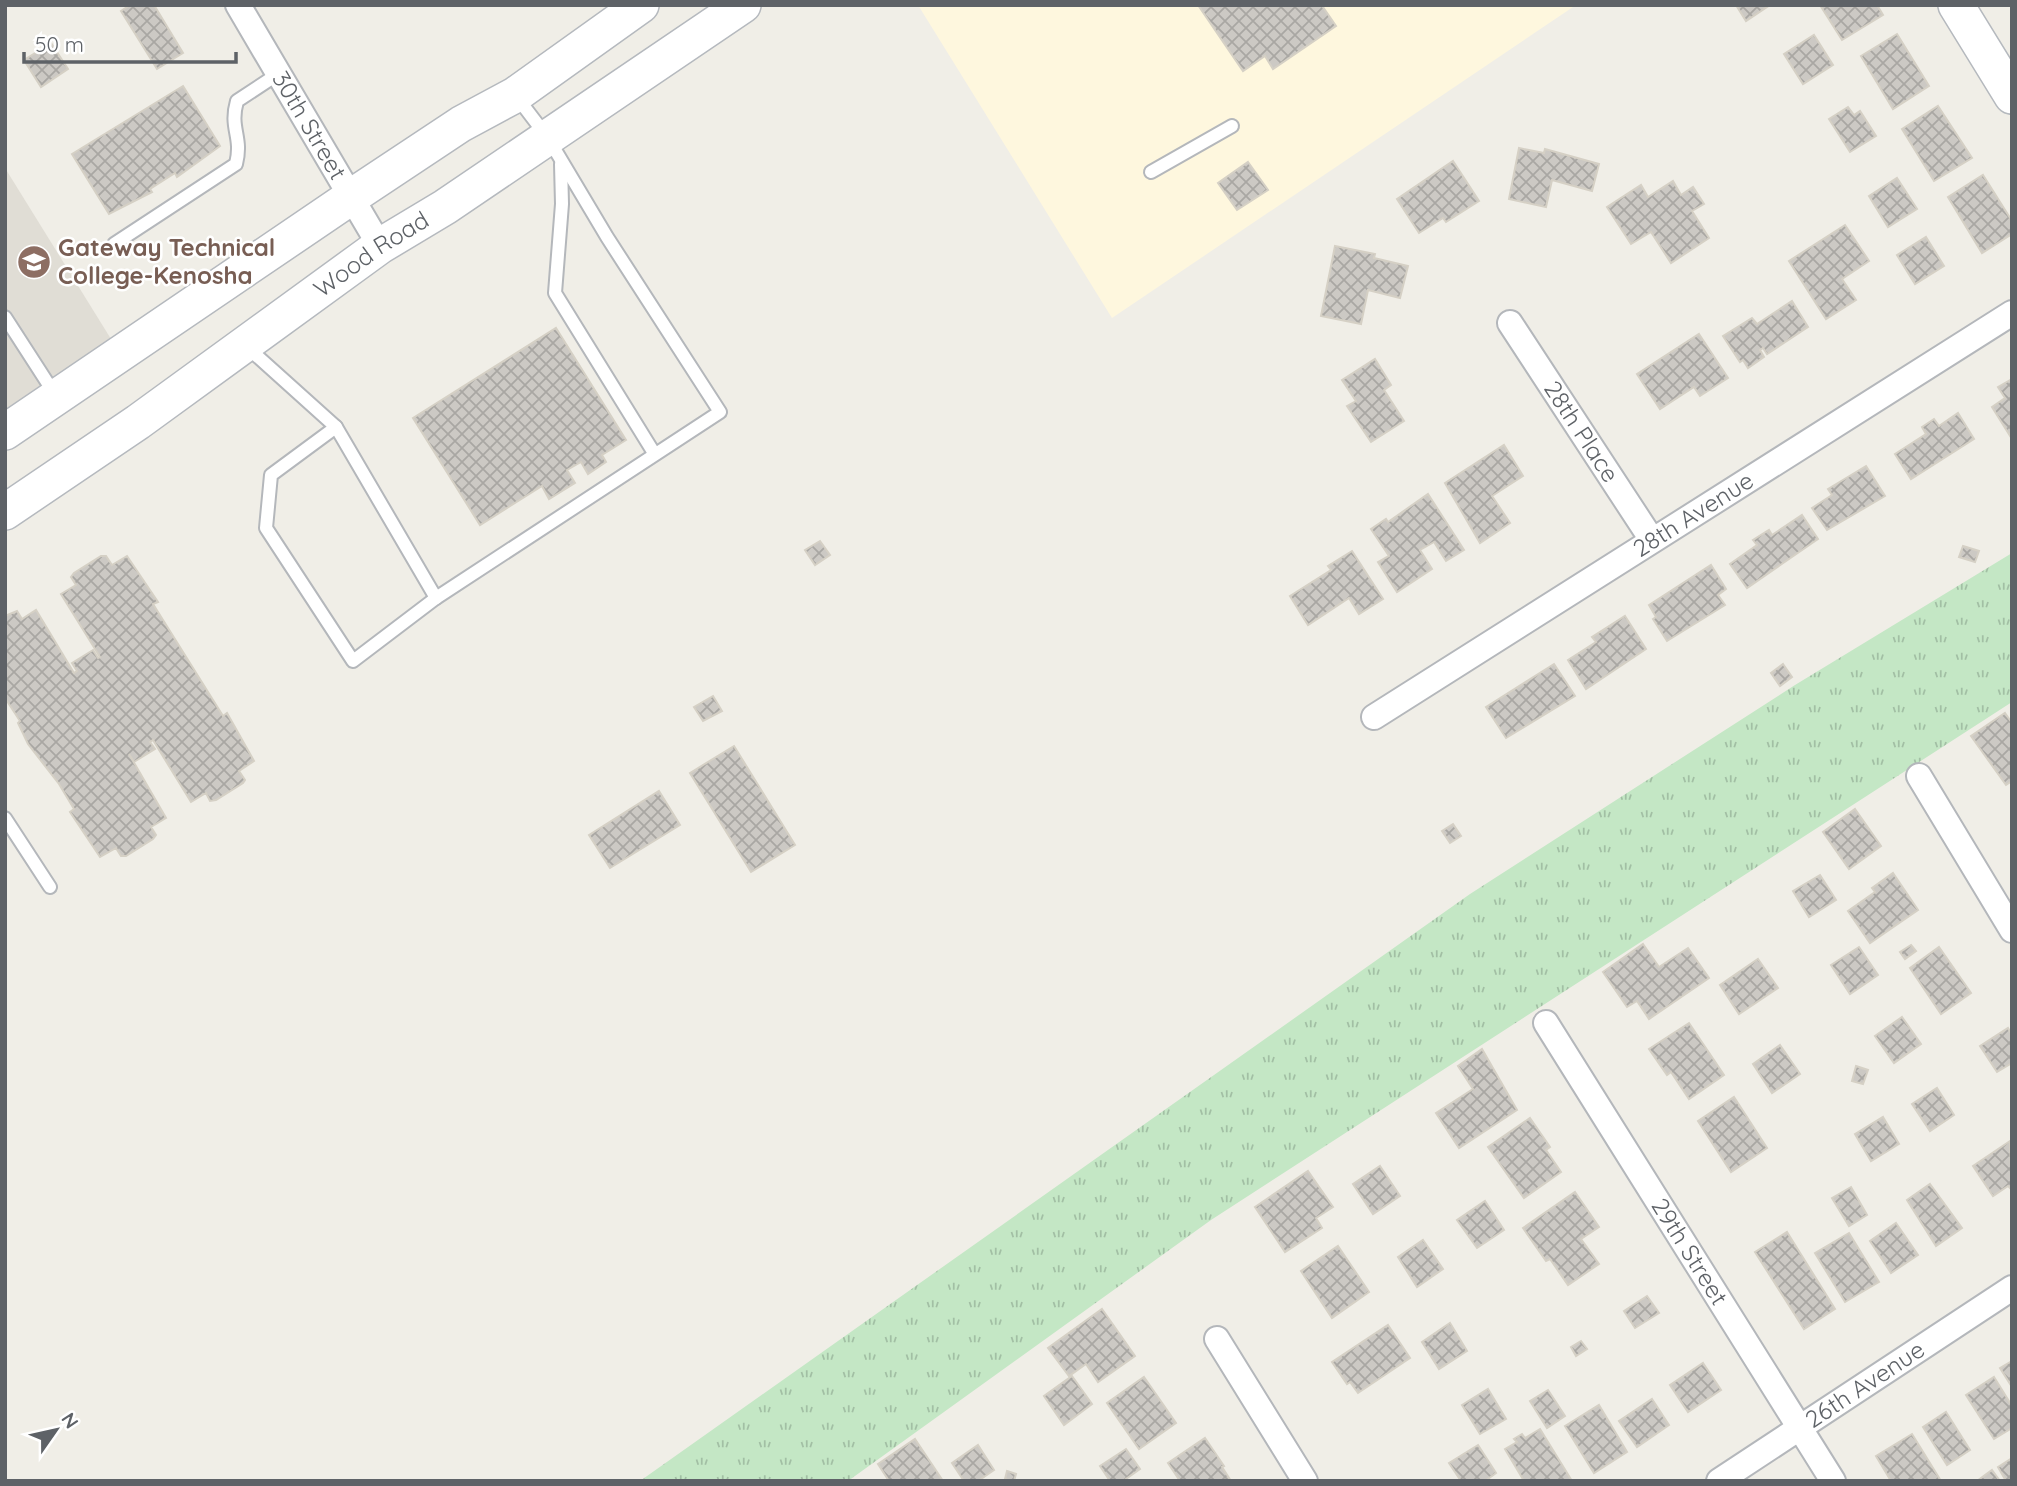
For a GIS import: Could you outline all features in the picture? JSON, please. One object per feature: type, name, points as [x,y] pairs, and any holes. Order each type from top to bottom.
[{"type":"street","name":"30th Street","points":[[238,5],[380,246]]},
{"type":"street","points":[[5,432],[461,124],[515,96],[641,5]]},
{"type":"street","name":"Wood Road","points":[[5,512],[138,422],[380,246],[445,207],[554,149],[743,5]]},
{"type":"street","points":[[1956,5],[2012,96]]},
{"type":"street","name":"28th Avenue","points":[[1374,717],[2012,313]]},
{"type":"street","name":"28th Place","points":[[1510,323],[1652,540]]},
{"type":"street","points":[[1919,776],[2012,930]]},
{"type":"street","name":"29th Street","points":[[1546,1023],[1833,1481]]},
{"type":"street","name":"26th Avenue","points":[[1719,1481],[2012,1288]]},
{"type":"street","points":[[1217,1339],[1305,1481]]},
{"type":"lane","points":[[114,244],[236,164],[240,147],[232,119],[237,101],[278,74]]},
{"type":"lane","points":[[336,427],[271,475],[266,528],[354,661],[436,598],[720,412],[554,149],[515,96]]},
{"type":"lane","points":[[1151,172],[1232,126]]},
{"type":"lane","points":[[554,149],[562,204],[555,293],[654,453]]},
{"type":"lane","points":[[5,317],[57,397]]},
{"type":"lane","points":[[244,344],[336,427],[436,598]]},
{"type":"lane","points":[[5,818],[50,887]]},
{"type":"shaded area","points":[[918,5],[1576,5],[1112,318]]},
{"type":"shaded area","name":"Gateway Technical College-Kenosha","points":[[5,168],[111,339],[5,411]]},
{"type":"green space","points":[[2012,553],[2012,702],[1211,1220],[848,1481],[640,1481],[1470,894],[1795,685]]},
{"type":"building","points":[[130,5],[154,5],[183,53],[157,69],[121,11]]},
{"type":"building","points":[[1198,5],[1325,5],[1323,7],[1336,26],[1273,69],[1265,56],[1243,71]]},
{"type":"building","points":[[1736,5],[1770,5],[1746,21]]},
{"type":"building","points":[[1820,5],[1877,5],[1883,15],[1842,40]]},
{"type":"building","points":[[1897,34],[1929,86],[1893,109],[1861,56]]},
{"type":"building","points":[[1814,35],[1833,65],[1803,84],[1784,54]]},
{"type":"building","points":[[51,43],[68,69],[41,87],[24,60]]},
{"type":"building","points":[[183,86],[220,146],[177,177],[175,173],[150,189],[152,192],[109,214],[72,154]]},
{"type":"building","points":[[1938,106],[1972,158],[1934,181],[1902,129]]},
{"type":"building","points":[[1848,107],[1854,115],[1860,111],[1876,136],[1850,152],[1829,119]]},
{"type":"building","points":[[1519,148],[1544,153],[1545,149],[1599,164],[1592,191],[1552,180],[1546,207],[1509,199]]},
{"type":"building","points":[[1453,161],[1479,201],[1446,222],[1443,218],[1419,233],[1397,199]]},
{"type":"building","points":[[1248,162],[1268,190],[1237,210],[1218,183]]},
{"type":"building","points":[[1983,175],[2012,221],[2012,234],[1982,253],[1948,197]]},
{"type":"building","points":[[1897,178],[1917,209],[1888,227],[1869,196]]},
{"type":"building","points":[[1673,181],[1681,195],[1693,187],[1704,204],[1692,211],[1709,238],[1671,263],[1651,232],[1631,244],[1607,207],[1641,185],[1648,197]]},
{"type":"building","points":[[1845,225],[1869,261],[1842,279],[1856,300],[1826,319],[1789,261]]},
{"type":"building","points":[[1926,237],[1944,266],[1915,284],[1897,255]]},
{"type":"building","points":[[1335,246],[1375,254],[1374,258],[1408,266],[1400,298],[1368,290],[1361,324],[1321,316]]},
{"type":"building","points":[[1792,301],[1808,327],[1767,354],[1763,348],[1760,350],[1764,357],[1748,368],[1743,360],[1740,362],[1723,336],[1752,318],[1757,324]]},
{"type":"building","points":[[556,328],[626,440],[602,455],[606,462],[588,474],[581,462],[567,470],[575,483],[549,499],[542,486],[480,525],[413,418]]},
{"type":"building","points":[[1699,334],[1728,378],[1700,396],[1694,387],[1660,409],[1637,374]]},
{"type":"building","points":[[1375,359],[1391,385],[1384,390],[1404,421],[1371,442],[1347,406],[1356,401],[1342,380]]},
{"type":"building","points":[[2012,379],[2012,439],[1992,407],[2005,398],[1998,387]]},
{"type":"building","points":[[1958,413],[1974,439],[1911,479],[1895,454],[1926,434],[1922,427],[1934,419],[1939,426]]},
{"type":"building","points":[[1504,445],[1523,476],[1492,496],[1510,523],[1480,543],[1445,483]]},
{"type":"building","points":[[1866,466],[1885,496],[1827,530],[1812,508],[1832,495],[1828,489]]},
{"type":"building","points":[[1428,494],[1464,550],[1446,561],[1434,542],[1420,550],[1432,569],[1397,592],[1378,562],[1389,556],[1371,529],[1386,519],[1388,522]]},
{"type":"building","points":[[1802,515],[1818,539],[1747,588],[1730,564],[1757,545],[1753,540],[1769,530],[1772,535]]},
{"type":"building","points":[[820,541],[830,555],[815,565],[805,550]]},
{"type":"building","points":[[1963,546],[1979,551],[1975,562],[1959,557]]},
{"type":"building","points":[[1352,551],[1383,599],[1359,614],[1349,598],[1308,625],[1290,596],[1331,570],[1328,566]]},
{"type":"building","points":[[101,556],[106,556],[112,565],[127,556],[158,602],[153,604],[223,716],[227,713],[254,761],[239,771],[245,780],[243,783],[216,800],[210,801],[206,793],[191,802],[153,740],[150,742],[155,749],[134,762],[129,754],[166,818],[151,827],[156,835],[153,839],[126,856],[121,856],[116,848],[100,857],[70,812],[74,809],[59,784],[28,744],[18,723],[20,721],[5,698],[5,616],[17,611],[22,619],[36,610],[74,673],[77,671],[72,663],[93,650],[98,658],[100,657],[61,594],[76,585],[71,577],[74,573]]},
{"type":"building","points":[[1711,565],[1726,589],[1718,595],[1725,605],[1667,641],[1653,619],[1656,617],[1649,605]]},
{"type":"building","points":[[1625,616],[1646,649],[1586,689],[1568,660],[1596,642],[1592,637]]},
{"type":"building","points":[[1554,664],[1575,696],[1506,738],[1486,707]]},
{"type":"building","points":[[1783,664],[1792,677],[1780,686],[1771,673]]},
{"type":"building","points":[[713,696],[722,711],[703,721],[694,707]]},
{"type":"building","points":[[2005,713],[2012,723],[2012,781],[2006,785],[1971,736]]},
{"type":"building","points":[[734,746],[795,845],[751,872],[690,773]]},
{"type":"building","points":[[659,791],[680,825],[610,868],[589,835]]},
{"type":"building","points":[[1855,809],[1881,846],[1849,869],[1823,832]]},
{"type":"building","points":[[1453,824],[1461,836],[1450,843],[1442,831]]},
{"type":"building","points":[[1893,873],[1918,910],[1870,943],[1848,911],[1875,892],[1872,888]]},
{"type":"building","points":[[1820,875],[1836,900],[1809,917],[1793,891]]},
{"type":"building","points":[[1643,944],[1659,967],[1688,948],[1709,978],[1649,1019],[1637,1001],[1627,1007],[1603,972]]},
{"type":"building","points":[[1911,945],[1916,951],[1905,959],[1900,952]]},
{"type":"building","points":[[1859,947],[1878,975],[1850,994],[1831,965]]},
{"type":"building","points":[[1939,947],[1971,993],[1941,1014],[1910,968]]},
{"type":"building","points":[[1758,959],[1778,988],[1739,1014],[1720,985]]},
{"type":"building","points":[[1902,1017],[1921,1044],[1894,1063],[1875,1036]]},
{"type":"building","points":[[1689,1023],[1724,1075],[1689,1099],[1671,1072],[1667,1075],[1649,1049]]},
{"type":"building","points":[[2008,1028],[2012,1035],[2012,1063],[1997,1072],[1980,1046]]},
{"type":"building","points":[[1780,1045],[1800,1074],[1772,1093],[1753,1064]]},
{"type":"building","points":[[1482,1049],[1517,1110],[1459,1148],[1436,1113],[1473,1089],[1458,1066]]},
{"type":"building","points":[[1856,1066],[1868,1070],[1863,1084],[1852,1081]]},
{"type":"building","points":[[1937,1088],[1954,1115],[1930,1131],[1912,1104]]},
{"type":"building","points":[[1734,1097],[1767,1148],[1731,1172],[1698,1121]]},
{"type":"building","points":[[1883,1117],[1899,1144],[1871,1161],[1855,1134]]},
{"type":"building","points":[[1530,1118],[1550,1147],[1546,1150],[1561,1172],[1524,1198],[1488,1147]]},
{"type":"building","points":[[2010,1141],[2012,1190],[2008,1186],[1993,1196],[1973,1166]]},
{"type":"building","points":[[1380,1166],[1400,1196],[1373,1214],[1353,1184]]},
{"type":"building","points":[[1308,1171],[1333,1207],[1316,1218],[1322,1228],[1285,1252],[1255,1207]]},
{"type":"building","points":[[1930,1184],[1962,1228],[1936,1246],[1907,1200]]},
{"type":"building","points":[[1851,1187],[1867,1215],[1849,1226],[1832,1198]]},
{"type":"building","points":[[1575,1192],[1599,1227],[1581,1239],[1599,1264],[1568,1285],[1550,1259],[1546,1261],[1523,1228]]},
{"type":"building","points":[[1485,1201],[1504,1230],[1477,1248],[1457,1220]]},
{"type":"building","points":[[1896,1223],[1918,1255],[1891,1273],[1870,1241]]},
{"type":"building","points":[[1787,1232],[1835,1309],[1804,1329],[1755,1252]]},
{"type":"building","points":[[1849,1233],[1879,1282],[1845,1302],[1815,1253]]},
{"type":"building","points":[[1423,1240],[1443,1269],[1417,1287],[1398,1257]]},
{"type":"building","points":[[1338,1246],[1369,1292],[1332,1318],[1301,1271]]},
{"type":"building","points":[[1647,1296],[1659,1313],[1635,1328],[1624,1311]]},
{"type":"building","points":[[1102,1309],[1135,1356],[1098,1382],[1086,1364],[1069,1376],[1048,1348]]},
{"type":"building","points":[[1450,1323],[1467,1351],[1439,1369],[1422,1342]]},
{"type":"building","points":[[1388,1325],[1410,1358],[1358,1393],[1350,1382],[1347,1384],[1332,1362]]},
{"type":"building","points":[[1581,1341],[1587,1349],[1576,1356],[1571,1347]]},
{"type":"building","points":[[2012,1361],[2012,1387],[2000,1368]]},
{"type":"building","points":[[1703,1363],[1721,1390],[1688,1412],[1670,1385]]},
{"type":"building","points":[[1072,1376],[1092,1404],[1064,1425],[1044,1396]]},
{"type":"building","points":[[1144,1377],[1176,1423],[1139,1449],[1107,1403]]},
{"type":"building","points":[[1994,1377],[2012,1406],[2012,1428],[1994,1439],[1966,1395]]},
{"type":"building","points":[[1488,1389],[1506,1419],[1480,1434],[1462,1405]]},
{"type":"building","points":[[1548,1390],[1565,1416],[1547,1428],[1530,1401]]},
{"type":"building","points":[[1652,1399],[1669,1425],[1637,1447],[1619,1421]]},
{"type":"building","points":[[1599,1405],[1627,1452],[1594,1473],[1565,1426]]},
{"type":"building","points":[[1946,1412],[1970,1450],[1947,1465],[1923,1427]]},
{"type":"building","points":[[1540,1429],[1572,1481],[1524,1481],[1505,1449],[1517,1442],[1514,1439],[1522,1434],[1525,1438]]},
{"type":"building","points":[[1912,1434],[1941,1481],[1891,1481],[1876,1456]]},
{"type":"building","points":[[1205,1438],[1231,1481],[1180,1481],[1168,1463]]},
{"type":"building","points":[[915,1439],[943,1481],[889,1481],[878,1464]]},
{"type":"building","points":[[978,1445],[994,1470],[978,1481],[964,1481],[952,1463]]},
{"type":"building","points":[[1478,1445],[1496,1473],[1485,1481],[1461,1481],[1449,1463]]},
{"type":"building","points":[[1126,1449],[1140,1469],[1123,1481],[1110,1481],[1100,1466]]},
{"type":"building","points":[[2012,1458],[2012,1481],[2006,1481],[1998,1467]]},
{"type":"building","points":[[1992,1470],[2000,1481],[1977,1481]]},
{"type":"building","points":[[1007,1471],[1016,1474],[1014,1481],[1005,1479]]},
{"type":"place","name":"Gateway Technical College-Kenosha","points":[[34,262]]}]
